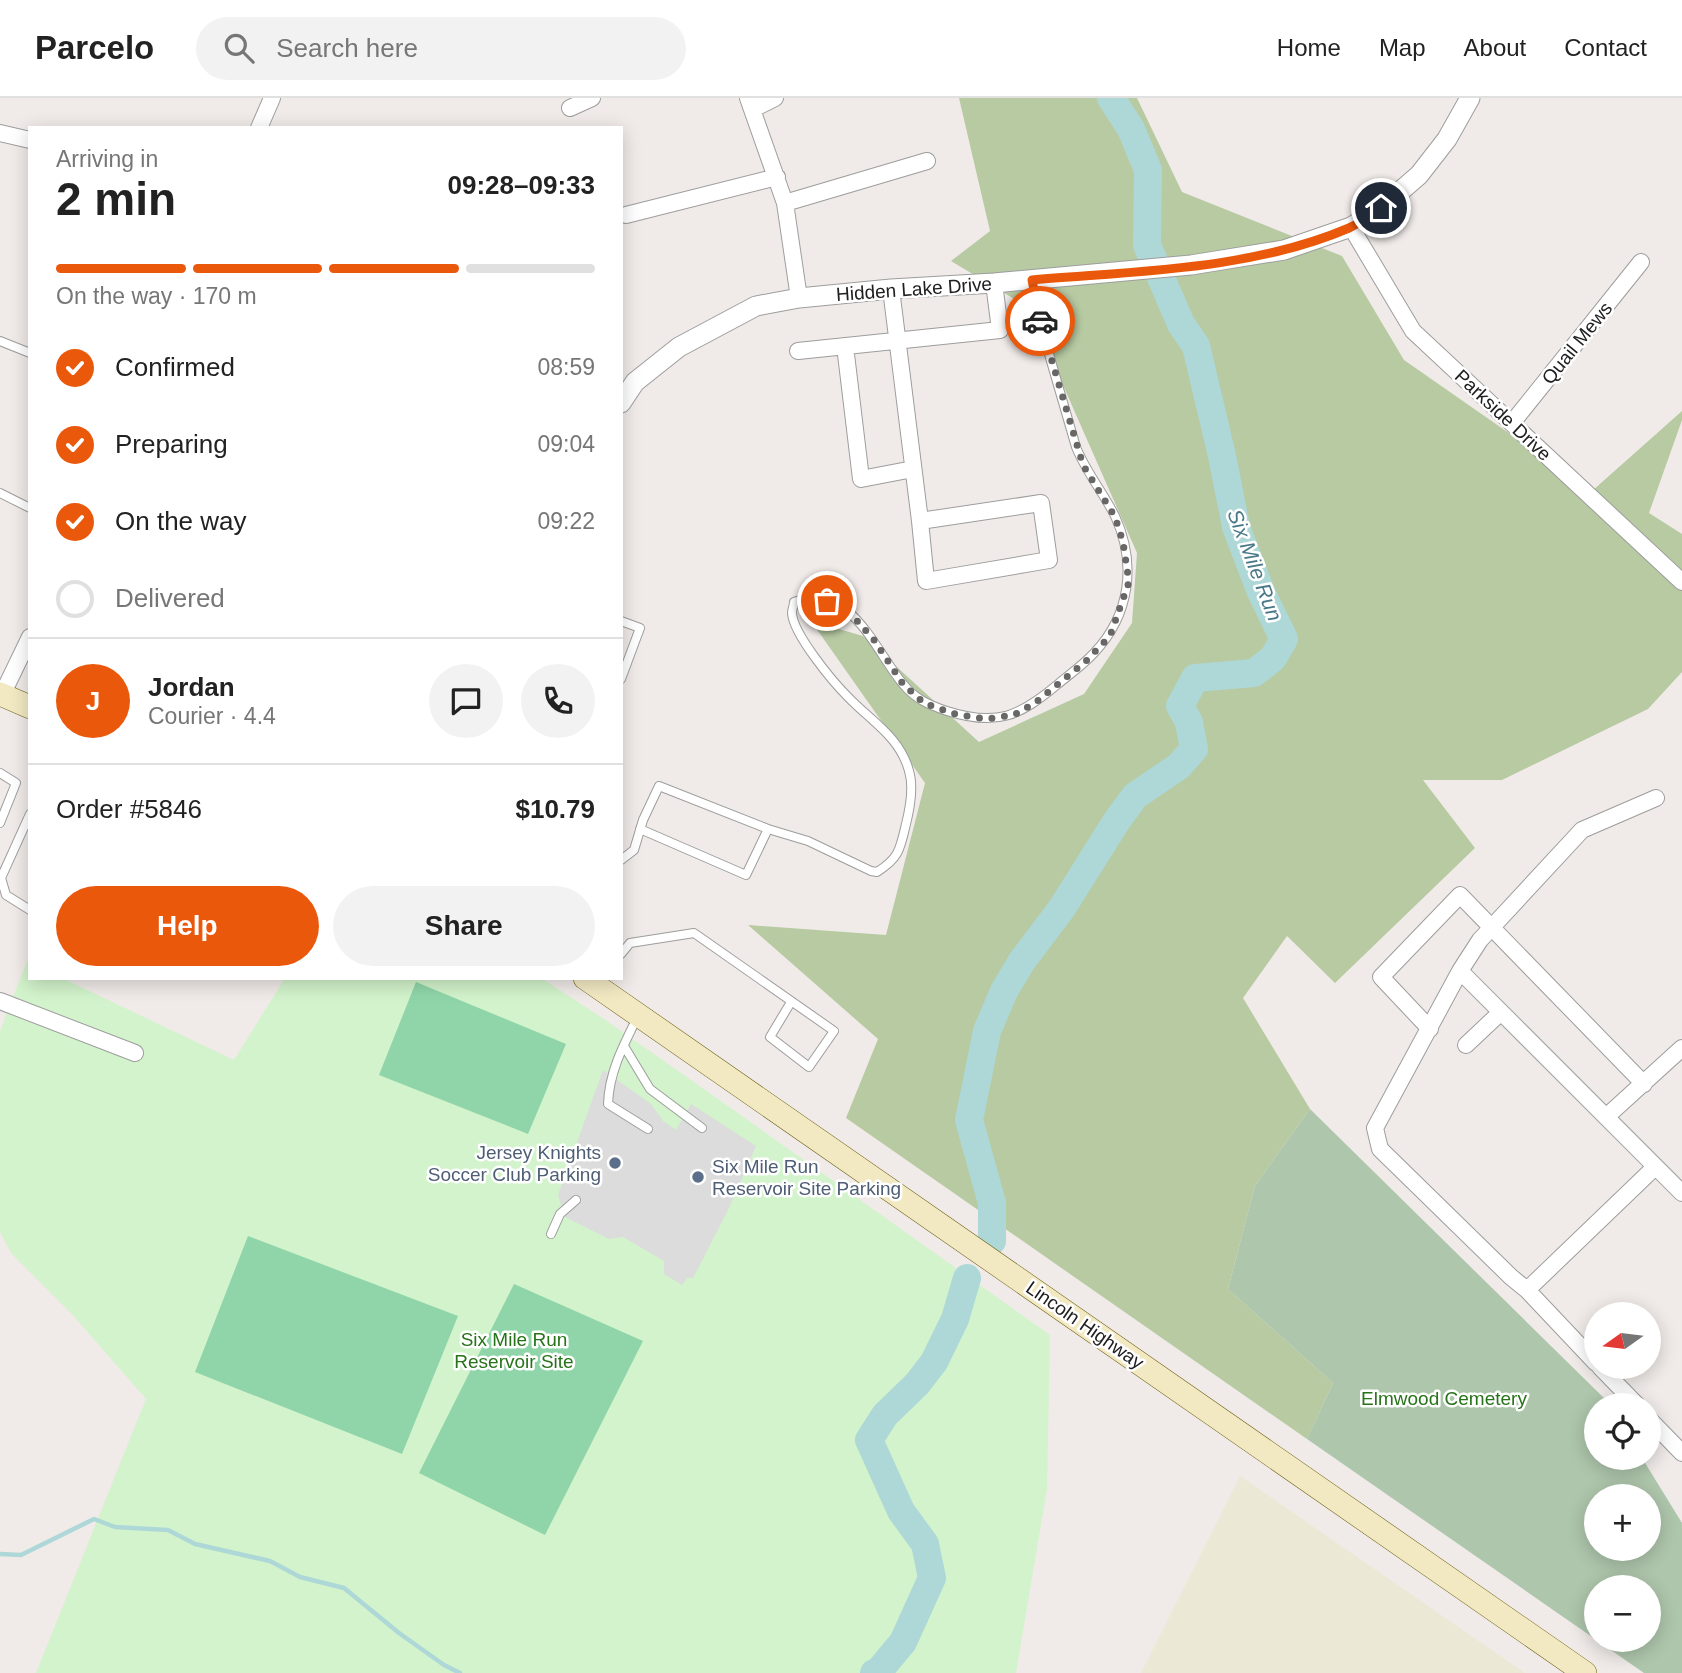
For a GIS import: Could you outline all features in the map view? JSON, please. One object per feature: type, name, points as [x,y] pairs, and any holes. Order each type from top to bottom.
[{"type":"main road","points":[[1,697],[28,706]]},
{"type":"main road","name":"Lincoln Highway","points":[[595,981],[638,1016],[1586,1673]]},
{"type":"street","points":[[260,126],[272,98]]},
{"type":"street","points":[[570,108],[592,98]]},
{"type":"street","points":[[775,98],[751,104],[785,203],[799,299]]},
{"type":"street","name":"Hidden Lake Drive","points":[[623,400],[635,382],[679,346],[756,306],[891,289],[1032,280],[1191,265],[1284,250],[1351,227],[1381,208],[1419,175],[1447,139],[1470,98]]},
{"type":"street","points":[[0,133],[28,140]]},
{"type":"street","points":[[785,203],[927,161]]},
{"type":"street","points":[[626,215],[777,177]]},
{"type":"street","name":"Parkside Drive","points":[[1351,227],[1413,331],[1682,582]]},
{"type":"street","name":"Quail Mews","points":[[1512,423],[1641,262]]},
{"type":"street","points":[[798,351],[1000,330],[994,283]]},
{"type":"street","points":[[891,289],[926,581],[1049,560],[1041,503],[920,521]]},
{"type":"street","points":[[845,346],[861,479],[912,469]]},
{"type":"street","points":[[1,697],[28,641]]},
{"type":"street","points":[[1584,1350],[1527,1290],[1380,1149],[1375,1128],[1460,971],[1480,940],[1582,830],[1656,799]]},
{"type":"street","points":[[1430,1029],[1381,977],[1460,895],[1644,1084]]},
{"type":"street","points":[[1460,971],[1654,1168],[1682,1193]]},
{"type":"street","points":[[0,1002],[135,1053]]},
{"type":"street","points":[[1466,1045],[1500,1013]]},
{"type":"street","points":[[1606,1117],[1682,1048]]},
{"type":"street","points":[[1527,1290],[1654,1168]]},
{"type":"street","points":[[1612,1379],[1625,1393]]},
{"type":"street","points":[[1661,1431],[1682,1453]]},
{"type":"lane","points":[[623,858],[634,850],[659,786],[768,829],[808,841],[877,873],[894,861],[910,806],[910,772],[900,750],[883,727],[848,697],[800,636],[792,614],[794,603],[804,599],[827,601],[845,607],[874,640],[903,684],[924,703],[955,714],[986,719],[1014,715],[1035,703],[1085,662],[1110,636],[1129,582],[1123,542],[1115,517],[1083,465],[1076,447],[1037,313],[1032,280]]},
{"type":"lane","points":[[0,341],[28,352]]},
{"type":"lane","points":[[0,493],[28,507]]},
{"type":"lane","points":[[623,622],[640,628],[623,674]]},
{"type":"lane","points":[[0,773],[16,783],[0,823]]},
{"type":"lane","points":[[28,818],[1,878],[6,895],[28,908]]},
{"type":"lane","points":[[640,829],[746,875],[768,829]]},
{"type":"lane","points":[[623,952],[630,943],[694,933],[834,1031],[809,1067],[770,1037],[791,1002]]},
{"type":"lane","points":[[638,1016],[617,1059],[608,1091],[608,1104],[648,1129]]},
{"type":"lane","points":[[624,1046],[650,1089],[702,1128]]},
{"type":"lane","points":[[551,1234],[560,1214],[576,1200]]},
{"type":"shaded area","points":[[603,1070],[651,1104],[663,1121],[676,1130],[691,1104],[756,1146],[729,1208],[693,1278],[687,1278],[682,1285],[664,1274],[664,1261],[623,1237],[609,1239],[565,1217],[558,1195]]},
{"type":"shaded area","points":[[1240,1476],[1525,1673],[1141,1673]]},
{"type":"green space","points":[[959,98],[1137,98],[1182,192],[1342,256],[1404,360],[1592,491],[1682,411],[1682,420],[1649,513],[1682,534],[1682,672],[1648,709],[1502,780],[1423,780],[1475,848],[1335,983],[1287,936],[1243,998],[1310,1109],[1255,1186],[1228,1289],[1333,1383],[1307,1439],[846,1118],[878,1039],[748,925],[886,935],[925,783],[811,621],[863,636],[979,742],[1084,694],[1132,623],[1137,553],[1029,308],[951,261],[990,231]]},
{"type":"green space","name":"Six Mile Run Reservoir Site","points":[[27,961],[28,980],[66,980],[234,1060],[284,980],[544,980],[728,1106],[1050,1335],[1047,1489],[1016,1673],[36,1673],[146,1399],[71,1313],[11,1253],[0,1232],[0,1031]]},
{"type":"green space","points":[[416,982],[566,1044],[528,1134],[379,1075]]},
{"type":"green space","name":"Elmwood Cemetery","points":[[1310,1109],[1599,1393],[1584,1393],[1584,1470],[1649,1470],[1658,1484],[1584,1484],[1584,1561],[1661,1561],[1661,1489],[1682,1523],[1682,1673],[1644,1673],[1613,1652],[1661,1652],[1661,1575],[1584,1575],[1584,1632],[1307,1439],[1333,1383],[1228,1289],[1255,1186]]},
{"type":"green space","points":[[248,1236],[458,1316],[402,1454],[195,1372]]},
{"type":"green space","points":[[514,1284],[643,1341],[545,1535],[419,1473]]},
{"type":"waterway","name":"Six Mile Run","points":[[992,1241],[992,1203],[969,1120],[987,1031],[1004,991],[1135,796],[1179,766],[1194,749],[1189,722],[1180,706],[1195,678],[1254,673],[1273,658],[1284,639],[1261,592],[1236,527],[1196,346],[1181,324],[1147,245],[1148,170],[1131,129],[1111,98]]},
{"type":"waterway","name":"Six Mile Run","points":[[874,1673],[878,1672],[903,1642],[932,1578],[925,1544],[901,1511],[869,1440],[885,1415],[917,1384],[934,1362],[955,1319],[967,1278]]},
{"type":"waterway","points":[[0,1554],[21,1555],[94,1519],[115,1527],[168,1530],[195,1544],[270,1561],[300,1577],[344,1588],[399,1633],[460,1673]]},
{"type":"way so far","points":[[827,601],[845,607],[874,640],[903,684],[924,703],[955,714],[986,719],[1014,715],[1035,703],[1085,662],[1110,636],[1129,582],[1123,542],[1115,517],[1083,465],[1076,447],[1040,321]]},
{"type":"place","name":"Jersey Knights Soccer Club Parking","points":[[615,1163]]},
{"type":"place","name":"Six Mile Run Reservoir Site Parking","points":[[698,1177]]},
{"type":"route","points":[[1040,321],[1032,280],[1191,265],[1284,250],[1351,227],[1381,208]]}]
